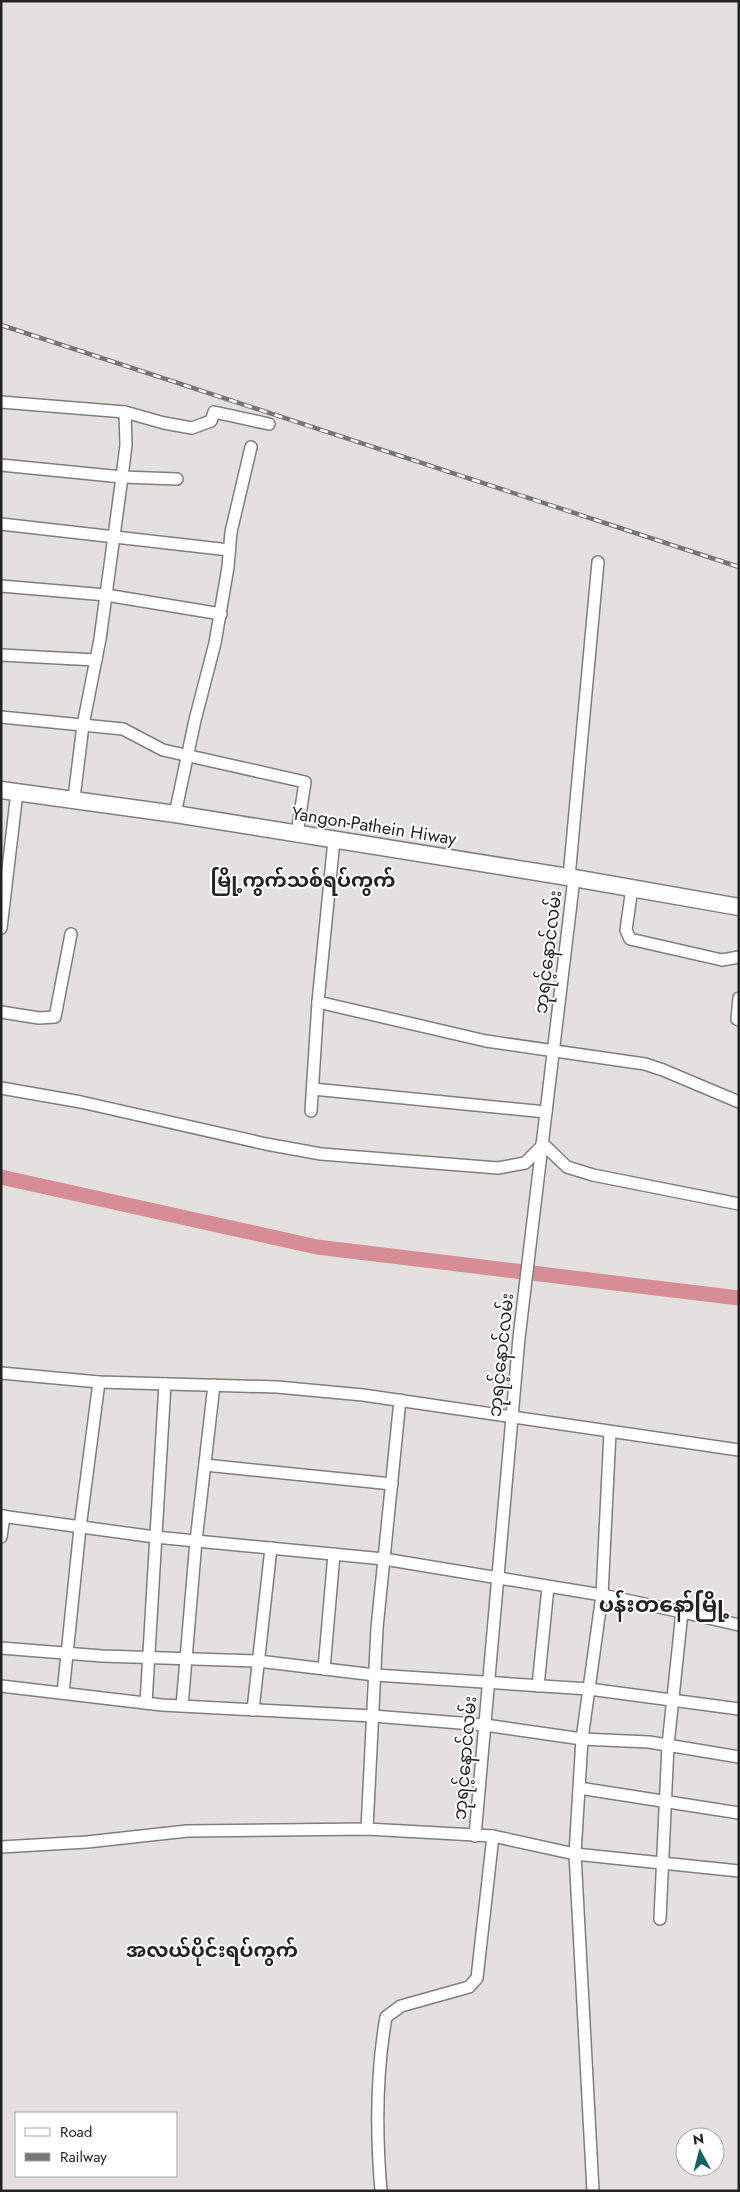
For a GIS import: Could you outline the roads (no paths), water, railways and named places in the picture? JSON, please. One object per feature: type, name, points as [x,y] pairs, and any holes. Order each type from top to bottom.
[{"type":"highway","name":"Yangon-Pathein Hiway","points":[[9,791],[74,798],[572,877],[739,907]]},
{"type":"street","points":[[1,402],[125,412],[164,423],[192,428],[211,421],[214,412],[269,424]]},
{"type":"street","points":[[74,798],[83,725],[96,660],[122,477],[126,445],[125,412]]},
{"type":"street","points":[[175,814],[221,614],[233,524],[251,446]]},
{"type":"street","points":[[1,465],[122,477],[177,479]]},
{"type":"street","points":[[1,524],[229,550]]},
{"type":"street","name":"ဘုရင့်နောင်လမ်း","points":[[475,1836],[519,1338],[554,1050],[572,877],[598,562]]},
{"type":"street","points":[[1,586],[106,595],[221,614]]},
{"type":"street","points":[[1,655],[96,660]]},
{"type":"street","points":[[1,717],[123,729],[162,750],[305,782],[297,834]]},
{"type":"street","points":[[1,928],[9,791]]},
{"type":"street","points":[[311,1111],[318,1002],[334,840]]},
{"type":"street","points":[[632,888],[626,930],[630,940],[722,960],[739,958]]},
{"type":"street","points":[[1,1012],[39,1018],[55,1017],[71,934]]},
{"type":"street","points":[[739,998],[736,1019],[739,1020]]},
{"type":"street","points":[[318,1002],[486,1041],[645,1064],[739,1102]]},
{"type":"street","points":[[1,1088],[321,1154],[498,1168],[525,1164],[541,1147],[567,1167],[584,1172],[739,1204]]},
{"type":"street","points":[[313,1089],[546,1112]]},
{"type":"street","points":[[1,1373],[99,1382],[277,1387],[400,1400],[739,1450]]},
{"type":"street","points":[[63,1693],[80,1528],[99,1382]]},
{"type":"street","points":[[146,1703],[165,1384]]},
{"type":"street","points":[[182,1706],[196,1541],[214,1385]]},
{"type":"street","points":[[367,1829],[375,1675],[384,1559],[400,1400]]},
{"type":"street","points":[[593,2191],[576,1854],[582,1739],[602,1595],[610,1432]]},
{"type":"street","points":[[205,1465],[392,1484]]},
{"type":"street","points":[[1,1537],[3,1516],[155,1537],[384,1559],[602,1595],[739,1625]]},
{"type":"street","points":[[253,1710],[271,1548]]},
{"type":"street","points":[[324,1669],[334,1554]]},
{"type":"street","points":[[538,1686],[548,1587]]},
{"type":"street","points":[[660,1919],[668,1745],[682,1612]]},
{"type":"street","points":[[1,1648],[186,1660],[258,1661],[375,1675],[589,1689],[739,1709]]},
{"type":"street","points":[[1,1686],[182,1706],[373,1716],[485,1725],[582,1739],[649,1742],[739,1757]]},
{"type":"street","points":[[579,1788],[666,1800],[739,1813]]},
{"type":"street","points":[[1,1847],[87,1842],[187,1832],[367,1829],[493,1836],[576,1854],[739,1871]]},
{"type":"street","points":[[381,2191],[378,2124],[380,2048],[386,2017],[401,2006],[469,1987],[477,1978],[493,1836]]},
{"type":"waterway","points":[[1,1177],[317,1247],[739,1298]]},
{"type":"railway","points":[[1,325],[739,567]]},
{"type":"district","name":"မြို့ကွက်သစ်ရပ်ကွက်","points":[[303,880]]},
{"type":"district","name":"ပန်းတနော်မြို့","points":[[664,1604]]},
{"type":"district","name":"အလယ်ပိုင်းရပ်ကွက်","points":[[212,1950]]}]
